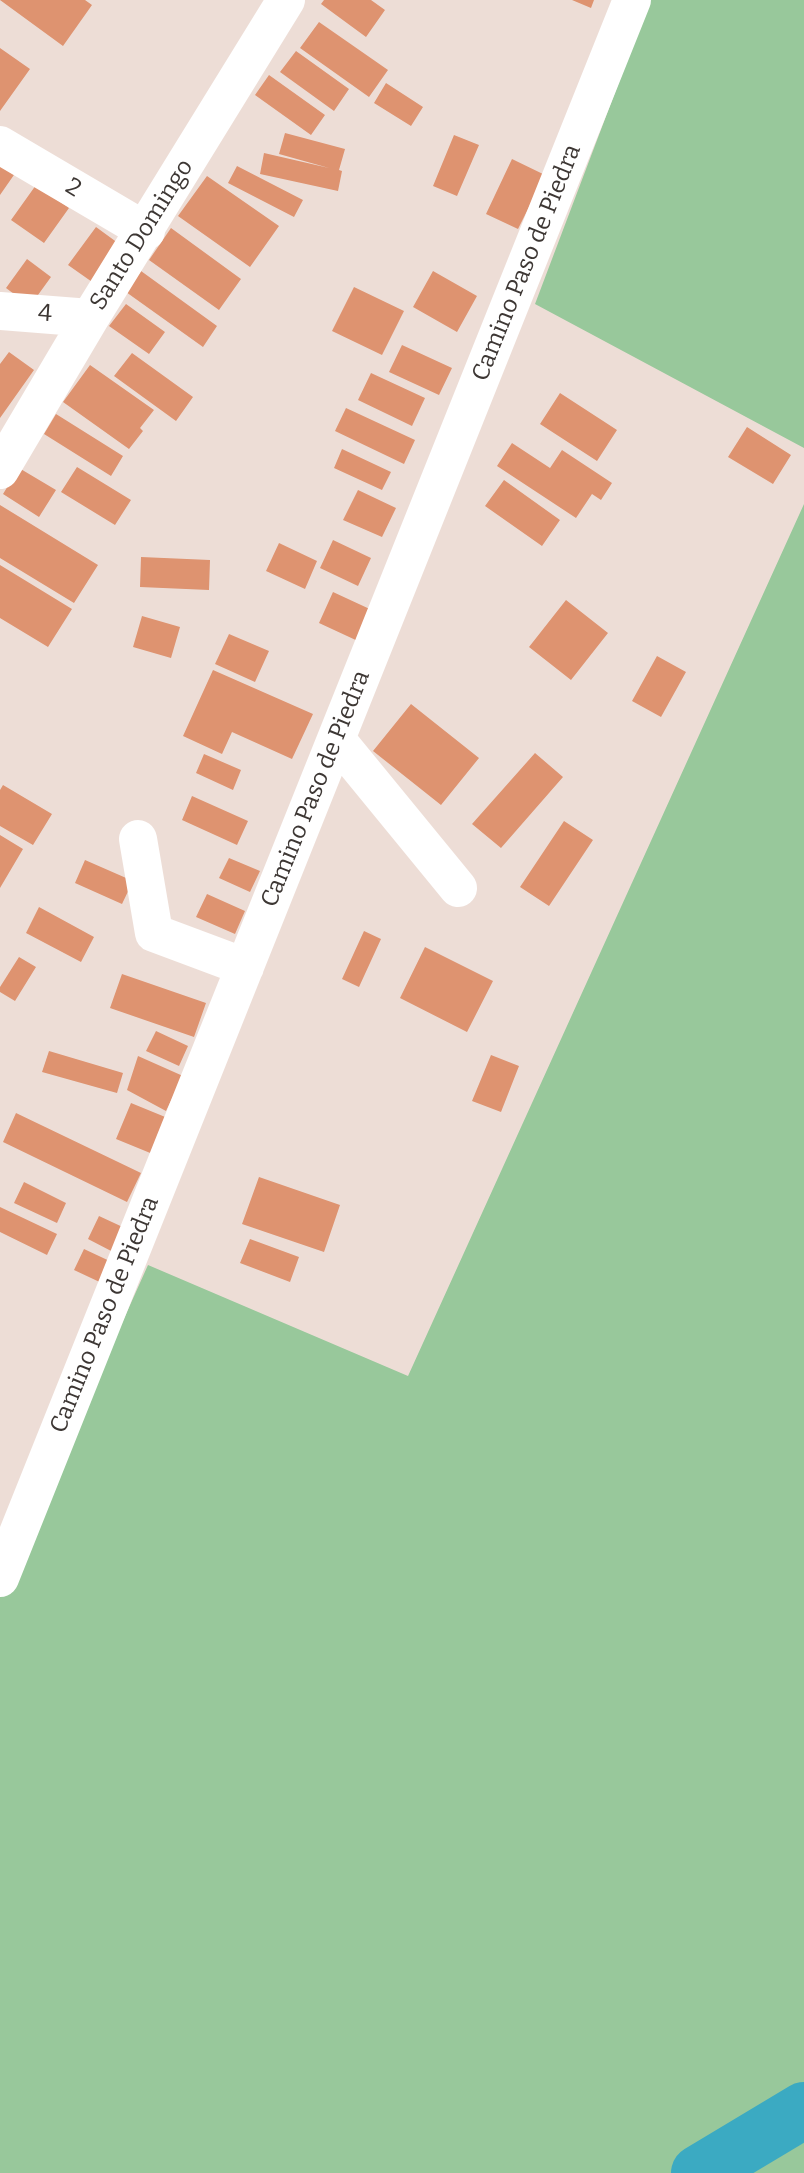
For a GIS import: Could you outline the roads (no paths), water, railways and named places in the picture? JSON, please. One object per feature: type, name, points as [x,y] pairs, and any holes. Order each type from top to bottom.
[{"type":"street","name":"Santo Domingo","points":[[0,470],[90,318],[286,0]]},
{"type":"street","name":"Camino Paso de Piedra","points":[[0,1578],[632,0]]},
{"type":"street","name":"2","points":[[0,145],[146,230]]},
{"type":"street","name":"4","points":[[0,311],[90,318]]},
{"type":"street","points":[[336,739],[458,888]]},
{"type":"street","points":[[138,839],[154,933],[245,967]]},
{"type":"waterway","points":[[699,2173],[804,2110]]}]
